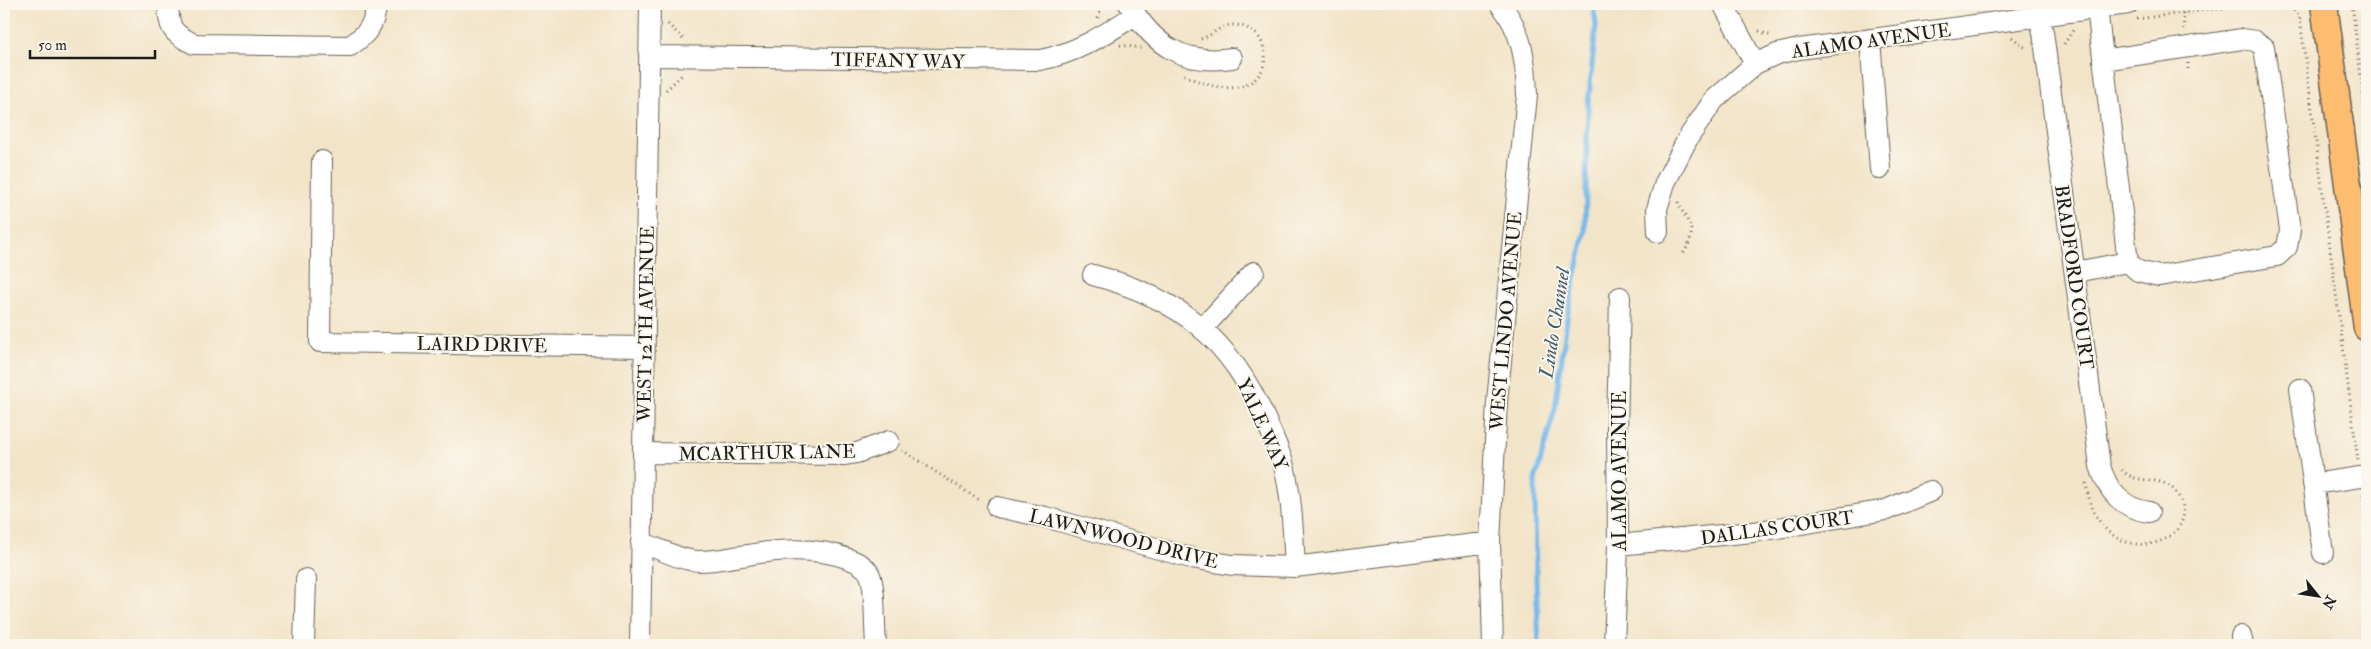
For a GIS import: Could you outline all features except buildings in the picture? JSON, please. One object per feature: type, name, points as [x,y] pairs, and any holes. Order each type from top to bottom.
[{"type":"main road","points":[[2324,4],[2367,328]]},
{"type":"street","points":[[168,4],[169,24],[177,36],[194,44],[350,46],[366,35],[376,17],[376,4]]},
{"type":"street","name":"WEST 12TH AVENUE","points":[[640,645],[650,4]]},
{"type":"street","name":"WEST LINDO AVENUE","points":[[1493,645],[1490,542],[1493,461],[1502,339],[1527,95],[1523,48],[1516,28],[1500,4]]},
{"type":"street","points":[[1723,4],[1755,64]]},
{"type":"street","points":[[1132,9],[1154,36],[1178,52],[1202,60],[1232,58]]},
{"type":"street","name":"TIFFANY WAY","points":[[649,56],[1040,60],[1072,52],[1132,9]]},
{"type":"street","name":"ALAMO AVENUE","points":[[1658,232],[1657,209],[1659,198],[1688,138],[1714,100],[1755,64],[1777,54],[1800,49],[1870,39],[2036,10],[2098,17],[2131,12]]},
{"type":"street","name":"BRADFORD COURT","points":[[2036,10],[2043,32],[2100,466],[2104,480],[2123,503],[2131,508],[2149,512]]},
{"type":"street","points":[[2098,17],[2103,60],[2128,262],[2138,271],[2159,276],[2277,256],[2287,247],[2290,230],[2264,47],[2255,41],[2242,39],[2103,60]]},
{"type":"street","points":[[1870,39],[1880,169]]},
{"type":"street","name":"LAIRD DRIVE","points":[[322,161],[320,342],[644,346]]},
{"type":"street","points":[[2075,272],[2128,262]]},
{"type":"street","points":[[1202,329],[1254,272]]},
{"type":"street","name":"YALE WAY","points":[[1093,275],[1128,284],[1156,296],[1202,329],[1241,372],[1276,443],[1287,478],[1295,566]]},
{"type":"street","name":"ALAMO AVENUE","points":[[1614,645],[1618,546],[1617,430],[1620,297]]},
{"type":"street","points":[[2300,388],[2323,553]]},
{"type":"street","name":"MCARTHUR LANE","points":[[643,453],[845,455],[889,441]]},
{"type":"street","points":[[2313,484],[2364,477]]},
{"type":"street","name":"DALLAS COURT","points":[[1618,546],[1752,532],[1886,510],[1931,491]]},
{"type":"street","name":"LAWNWOOD DRIVE","points":[[997,506],[1212,562],[1253,567],[1295,566],[1490,542]]},
{"type":"street","points":[[641,542],[696,561],[798,550],[831,554],[853,560],[861,565],[870,575],[876,643]]},
{"type":"street","points":[[304,645],[306,579]]},
{"type":"path","points":[[1094,21],[1098,18],[1102,4]]},
{"type":"path","points":[[2131,12],[2252,4]]},
{"type":"path","points":[[2286,4],[2300,15],[2364,477],[2367,528]]},
{"type":"path","points":[[2291,8],[2294,4]]},
{"type":"path","points":[[2352,4],[2367,126]]},
{"type":"path","points":[[2062,46],[2075,28],[2098,17]]},
{"type":"path","points":[[666,22],[683,39],[691,40]]},
{"type":"path","points":[[2003,37],[2011,37],[2027,49],[2029,58]]},
{"type":"path","points":[[1677,198],[1680,207],[1688,218],[1691,230],[1690,243],[1683,254]]},
{"type":"path","points":[[889,441],[964,492],[997,506]]},
{"type":"path","points":[[2084,476],[2090,506],[2094,515],[2107,530],[2124,540],[2144,545],[2166,540],[2180,524],[2182,511],[2178,496],[2165,484],[2155,480],[2136,479],[2126,475],[2119,466]]},
{"type":"waterway","name":"Lindo Channel","points":[[1539,645],[1535,480],[1555,409],[1568,312],[1585,232],[1588,105],[1596,25],[1593,4]]}]
